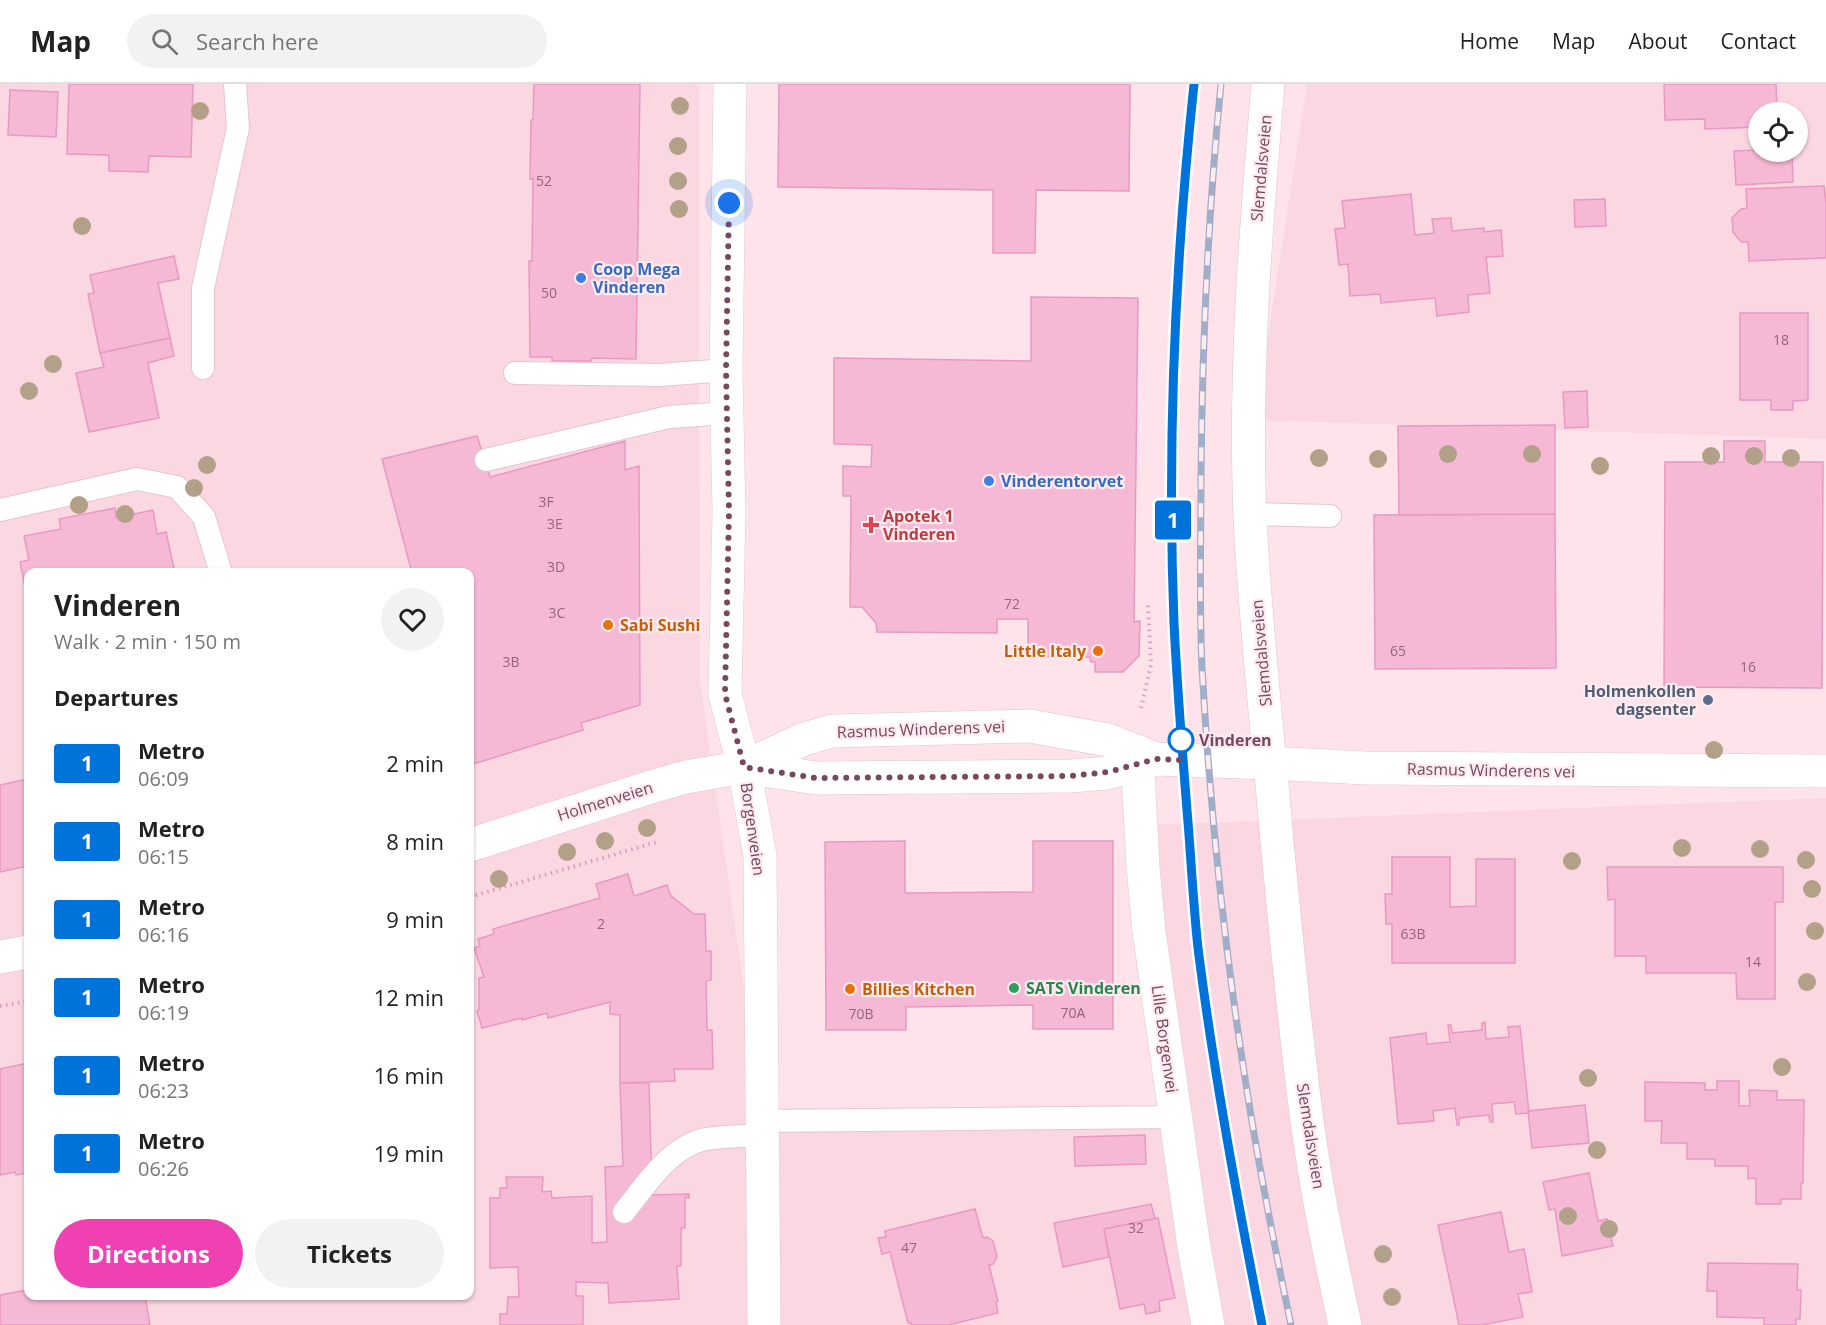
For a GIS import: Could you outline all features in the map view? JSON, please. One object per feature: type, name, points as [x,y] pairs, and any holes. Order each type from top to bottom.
[{"type":"street","name":"Borgenveien","points":[[730,84],[726,370],[729,512],[725,694],[744,767],[760,856],[764,1325]]},
{"type":"street","name":"Slemdalsveien","points":[[1268,84],[1252,326],[1250,514],[1290,984],[1307,1119],[1331,1261],[1345,1325]]},
{"type":"street","name":"Rasmus Winderens vei","points":[[744,767],[804,739],[832,731],[1030,726],[1108,740],[1144,758]]},
{"type":"street","name":"Rasmus Winderens vei","points":[[744,767],[816,778],[1070,776],[1108,772],[1144,758],[1365,768],[1826,771]]},
{"type":"street","name":"Lille Borgenvei","points":[[1144,758],[1143,867],[1148,920],[1194,1247],[1208,1325]]},
{"type":"street","name":"Holmenveien","points":[[474,844],[686,777],[744,767]]},
{"type":"street","points":[[0,957],[24,953]]},
{"type":"lane","points":[[203,368],[203,288],[238,128],[235,84]]},
{"type":"lane","points":[[515,373],[660,375],[726,370]]},
{"type":"lane","points":[[486,460],[669,417],[728,413]]},
{"type":"lane","points":[[0,510],[137,479],[177,486],[204,517],[219,568]]},
{"type":"lane","points":[[1250,514],[1330,516]]},
{"type":"lane","points":[[624,1212],[663,1166],[681,1149],[705,1139],[762,1128],[1176,1117]]},
{"type":"path","points":[[1138,717],[1147,689],[1151,665],[1148,605]]},
{"type":"path","points":[[474,896],[660,841]]},
{"type":"path","points":[[0,1006],[24,1002]]},
{"type":"shaded area","points":[[0,84],[699,84],[700,681],[763,1121],[1176,1117],[1153,825],[1826,798],[1826,1325],[0,1325]]},
{"type":"shaded area","points":[[1307,84],[1826,84],[1826,439],[1255,420]]},
{"type":"building","points":[[69,84],[193,84],[191,157],[149,156],[148,172],[109,171],[109,155],[67,154]]},
{"type":"building","points":[[534,84],[640,84],[636,359],[592,358],[591,361],[552,361],[552,357],[530,357],[529,261],[532,261],[533,179],[530,179]]},
{"type":"building","points":[[779,84],[1130,84],[1129,191],[1036,190],[1035,253],[993,253],[993,190],[778,187]]},
{"type":"building","points":[[1664,84],[1776,84],[1777,102],[1748,102],[1748,127],[1705,129],[1705,119],[1665,120]]},
{"type":"building","points":[[10,90],[58,92],[56,137],[8,135]]},
{"type":"building","points":[[1748,150],[1748,162],[1792,162],[1793,182],[1736,185],[1734,151]]},
{"type":"building","points":[[1824,186],[1826,258],[1749,261],[1748,242],[1741,242],[1733,232],[1732,218],[1741,209],[1747,208],[1746,189]]},
{"type":"building","points":[[1411,194],[1415,235],[1434,233],[1432,219],[1451,218],[1452,231],[1484,228],[1484,232],[1501,230],[1503,256],[1486,257],[1490,293],[1468,295],[1469,312],[1437,316],[1435,298],[1381,303],[1380,294],[1350,296],[1348,264],[1339,265],[1335,229],[1345,228],[1342,201]]},
{"type":"building","points":[[1605,199],[1606,226],[1575,227],[1574,200]]},
{"type":"building","points":[[174,256],[179,279],[158,283],[170,338],[100,353],[88,294],[94,293],[90,275]]},
{"type":"building","name":"Vinderentorvet","points":[[1031,297],[1138,298],[1134,622],[1140,621],[1139,656],[1123,672],[1095,672],[1095,662],[1091,662],[1090,657],[1028,656],[1028,619],[997,619],[997,633],[877,632],[876,623],[862,607],[850,607],[851,496],[843,496],[843,466],[871,467],[872,445],[834,444],[834,358],[1031,361]]},
{"type":"building","points":[[1740,313],[1808,313],[1808,400],[1793,401],[1793,410],[1771,410],[1771,400],[1740,400]]},
{"type":"building","points":[[170,338],[174,356],[148,363],[159,418],[89,432],[76,373],[104,367],[100,353]]},
{"type":"building","points":[[1587,391],[1588,427],[1565,428],[1563,392]]},
{"type":"building","points":[[1555,425],[1555,514],[1399,515],[1398,426]]},
{"type":"building","points":[[477,436],[490,477],[625,441],[625,470],[639,466],[640,705],[581,723],[583,730],[474,764],[474,568],[411,568],[382,459]]},
{"type":"building","points":[[1724,441],[1765,441],[1765,462],[1823,462],[1822,688],[1664,687],[1665,462],[1724,462]]},
{"type":"building","points":[[115,508],[116,518],[153,510],[157,534],[166,532],[174,568],[24,568],[24,581],[20,562],[29,560],[24,536],[61,529],[59,519]]},
{"type":"building","points":[[1555,514],[1556,668],[1375,669],[1374,515]]},
{"type":"building","points":[[24,780],[24,867],[0,872],[0,785]]},
{"type":"building","points":[[905,841],[905,893],[1033,892],[1033,841],[1113,841],[1113,1029],[1033,1029],[1033,1005],[906,1007],[906,1030],[826,1030],[825,842]]},
{"type":"building","points":[[1392,857],[1450,857],[1450,907],[1476,906],[1476,859],[1515,859],[1515,963],[1392,963],[1392,924],[1386,924],[1385,894],[1392,894]]},
{"type":"building","points":[[1607,867],[1783,867],[1783,902],[1775,902],[1775,999],[1737,999],[1736,973],[1646,973],[1646,956],[1615,956],[1615,899],[1608,900]]},
{"type":"building","points":[[628,874],[634,896],[667,885],[671,896],[694,914],[705,914],[706,951],[711,951],[711,980],[706,981],[707,1030],[712,1030],[713,1069],[674,1069],[675,1081],[620,1083],[620,1015],[610,1014],[610,1002],[548,1018],[547,1013],[482,1028],[477,1011],[479,1010],[479,978],[484,977],[474,948],[480,946],[478,939],[494,934],[493,929],[600,898],[596,884]]},
{"type":"building","points":[[1485,1022],[1486,1039],[1509,1037],[1508,1027],[1520,1026],[1529,1113],[1516,1114],[1514,1102],[1492,1104],[1493,1122],[1490,1122],[1489,1115],[1459,1118],[1459,1125],[1457,1125],[1455,1108],[1433,1111],[1434,1121],[1398,1124],[1390,1038],[1426,1033],[1427,1044],[1450,1042],[1448,1025],[1451,1025],[1452,1033],[1482,1030],[1482,1023]]},
{"type":"building","points":[[24,1064],[24,1174],[16,1175],[15,1172],[0,1175],[0,1069]]},
{"type":"building","points":[[1717,1081],[1739,1081],[1739,1106],[1750,1106],[1749,1090],[1777,1091],[1777,1100],[1804,1100],[1801,1199],[1781,1199],[1781,1204],[1756,1204],[1756,1178],[1748,1179],[1748,1166],[1715,1166],[1715,1159],[1687,1159],[1687,1143],[1661,1143],[1662,1121],[1645,1121],[1645,1082],[1705,1083],[1705,1090],[1717,1090]]},
{"type":"building","points":[[620,1083],[649,1083],[652,1195],[689,1194],[689,1198],[685,1197],[685,1228],[681,1228],[681,1266],[677,1266],[679,1299],[609,1303],[608,1283],[576,1282],[576,1296],[583,1296],[583,1325],[500,1325],[500,1314],[507,1314],[508,1297],[519,1297],[518,1267],[490,1268],[490,1198],[500,1198],[500,1188],[507,1188],[506,1177],[543,1177],[542,1192],[551,1191],[552,1198],[592,1196],[592,1243],[607,1242],[605,1167],[623,1166]]},
{"type":"building","points":[[1585,1105],[1589,1143],[1532,1148],[1528,1111]]},
{"type":"building","points":[[1145,1135],[1146,1164],[1075,1166],[1074,1137]]},
{"type":"building","points":[[1589,1173],[1598,1221],[1607,1219],[1613,1246],[1562,1256],[1555,1209],[1549,1210],[1543,1182]]},
{"type":"building","points":[[1151,1204],[1155,1219],[1104,1229],[1109,1257],[1063,1267],[1054,1223]]},
{"type":"building","points":[[975,1209],[983,1238],[987,1237],[993,1241],[997,1257],[993,1264],[989,1265],[998,1301],[996,1302],[998,1313],[948,1325],[911,1325],[908,1323],[890,1252],[882,1254],[878,1238],[886,1237],[885,1231]]},
{"type":"building","points":[[1501,1212],[1509,1252],[1524,1249],[1532,1292],[1518,1294],[1523,1317],[1482,1325],[1459,1325],[1438,1225]]},
{"type":"building","points":[[1158,1218],[1175,1298],[1159,1301],[1160,1311],[1146,1314],[1144,1304],[1120,1309],[1104,1229]]},
{"type":"building","points":[[1708,1263],[1798,1264],[1797,1290],[1801,1290],[1800,1319],[1796,1319],[1796,1325],[1764,1325],[1764,1318],[1717,1317],[1717,1291],[1707,1291]]},
{"type":"building","points":[[24,1291],[24,1300],[146,1300],[150,1325],[0,1325],[0,1295]]},
{"type":"railway","points":[[1194,84],[1182,218],[1175,353],[1172,488],[1175,646],[1195,914],[1204,996],[1226,1137],[1262,1325]]},
{"type":"railway","points":[[1221,84],[1206,281],[1200,573],[1202,667],[1214,829],[1232,990],[1258,1154],[1291,1325]]},
{"type":"metro line","name":"1","points":[[1194,84],[1189,124],[1174,344],[1174,622],[1182,760],[1198,946],[1227,1144],[1262,1325]]},
{"type":"place","name":"Coop Mega Vinderen","points":[[581,278]]},
{"type":"place","name":"Vinderentorvet","points":[[989,481]]},
{"type":"place","name":"Apotek 1 Vinderen","points":[[871,525]]},
{"type":"place","name":"Sabi Sushi","points":[[608,625]]},
{"type":"place","name":"Little Italy","points":[[1098,651]]},
{"type":"place","name":"Holmenkollen dagsenter","points":[[1708,700]]},
{"type":"place","name":"Vinderen","points":[[1181,740]]},
{"type":"place","name":"SATS Vinderen","points":[[1014,988]]},
{"type":"place","name":"Billies Kitchen","points":[[850,989]]},
{"type":"route","points":[[729,203],[726,370],[729,512],[725,694],[744,767],[816,778],[1070,776],[1108,772],[1156,759],[1182,760],[1181,740]]}]
